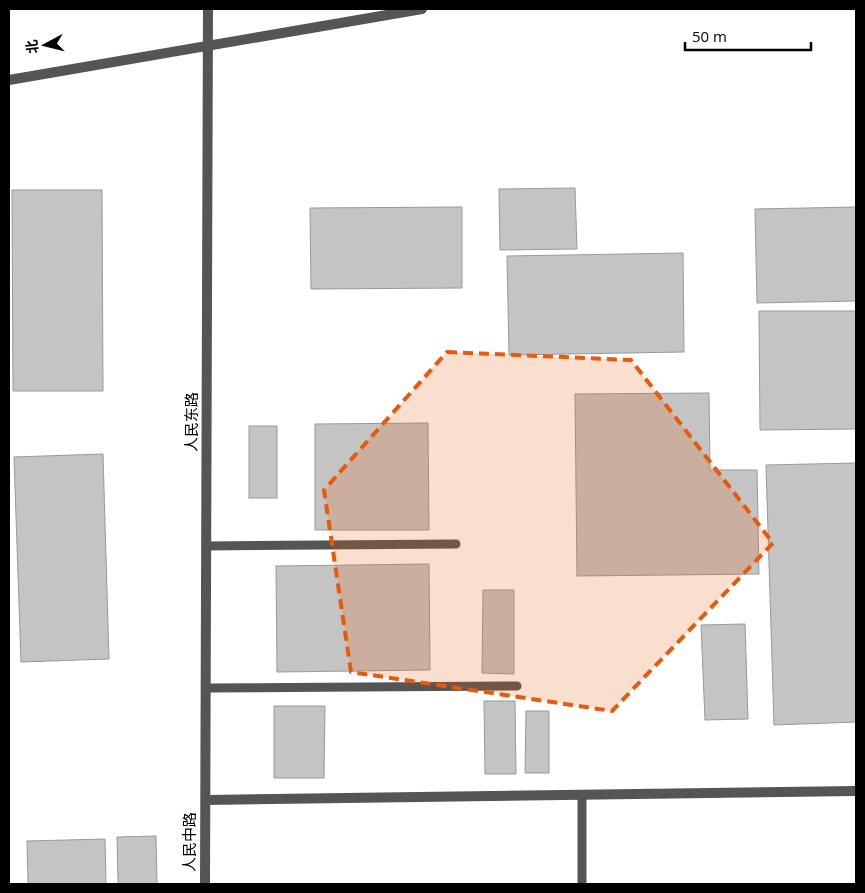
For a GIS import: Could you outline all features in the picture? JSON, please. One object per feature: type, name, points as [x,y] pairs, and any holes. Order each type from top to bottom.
[{"type":"street","name":"人民东路","points":[[206,800],[208,9]]},
{"type":"street","points":[[9,80],[422,9]]},
{"type":"street","points":[[206,800],[856,791]]},
{"type":"street","name":"人民中路","points":[[205,884],[206,800]]},
{"type":"lane","points":[[207,546],[456,544]]},
{"type":"lane","points":[[207,688],[518,686]]},
{"type":"lane","points":[[582,795],[582,884]]},
{"type":"highlighted area","points":[[447,352],[631,360],[773,543],[612,711],[351,672],[324,490]]},
{"type":"building","points":[[575,188],[577,249],[500,250],[499,189]]},
{"type":"building","points":[[12,190],[102,190],[103,391],[13,391]]},
{"type":"building","points":[[462,207],[462,288],[311,289],[310,208]]},
{"type":"building","points":[[856,207],[856,301],[757,303],[755,209]]},
{"type":"building","points":[[683,253],[684,352],[509,355],[507,256]]},
{"type":"building","points":[[759,311],[856,311],[856,429],[760,430]]},
{"type":"building","points":[[709,393],[710,470],[757,470],[759,574],[577,576],[575,394]]},
{"type":"building","points":[[428,423],[429,530],[315,530],[315,424]]},
{"type":"building","points":[[249,426],[277,426],[277,498],[249,498]]},
{"type":"building","points":[[103,454],[109,659],[21,662],[14,457]]},
{"type":"building","points":[[856,463],[856,722],[774,725],[766,465]]},
{"type":"building","points":[[429,564],[430,670],[277,672],[276,566]]},
{"type":"building","points":[[483,590],[514,590],[514,674],[482,673]]},
{"type":"building","points":[[745,624],[748,719],[705,720],[701,625]]},
{"type":"building","points":[[484,701],[515,701],[516,774],[485,774]]},
{"type":"building","points":[[274,706],[325,706],[324,778],[274,778]]},
{"type":"building","points":[[526,711],[549,711],[549,773],[525,773]]},
{"type":"building","points":[[156,836],[157,884],[118,884],[117,837]]},
{"type":"building","points":[[105,839],[106,884],[28,884],[27,841]]}]
